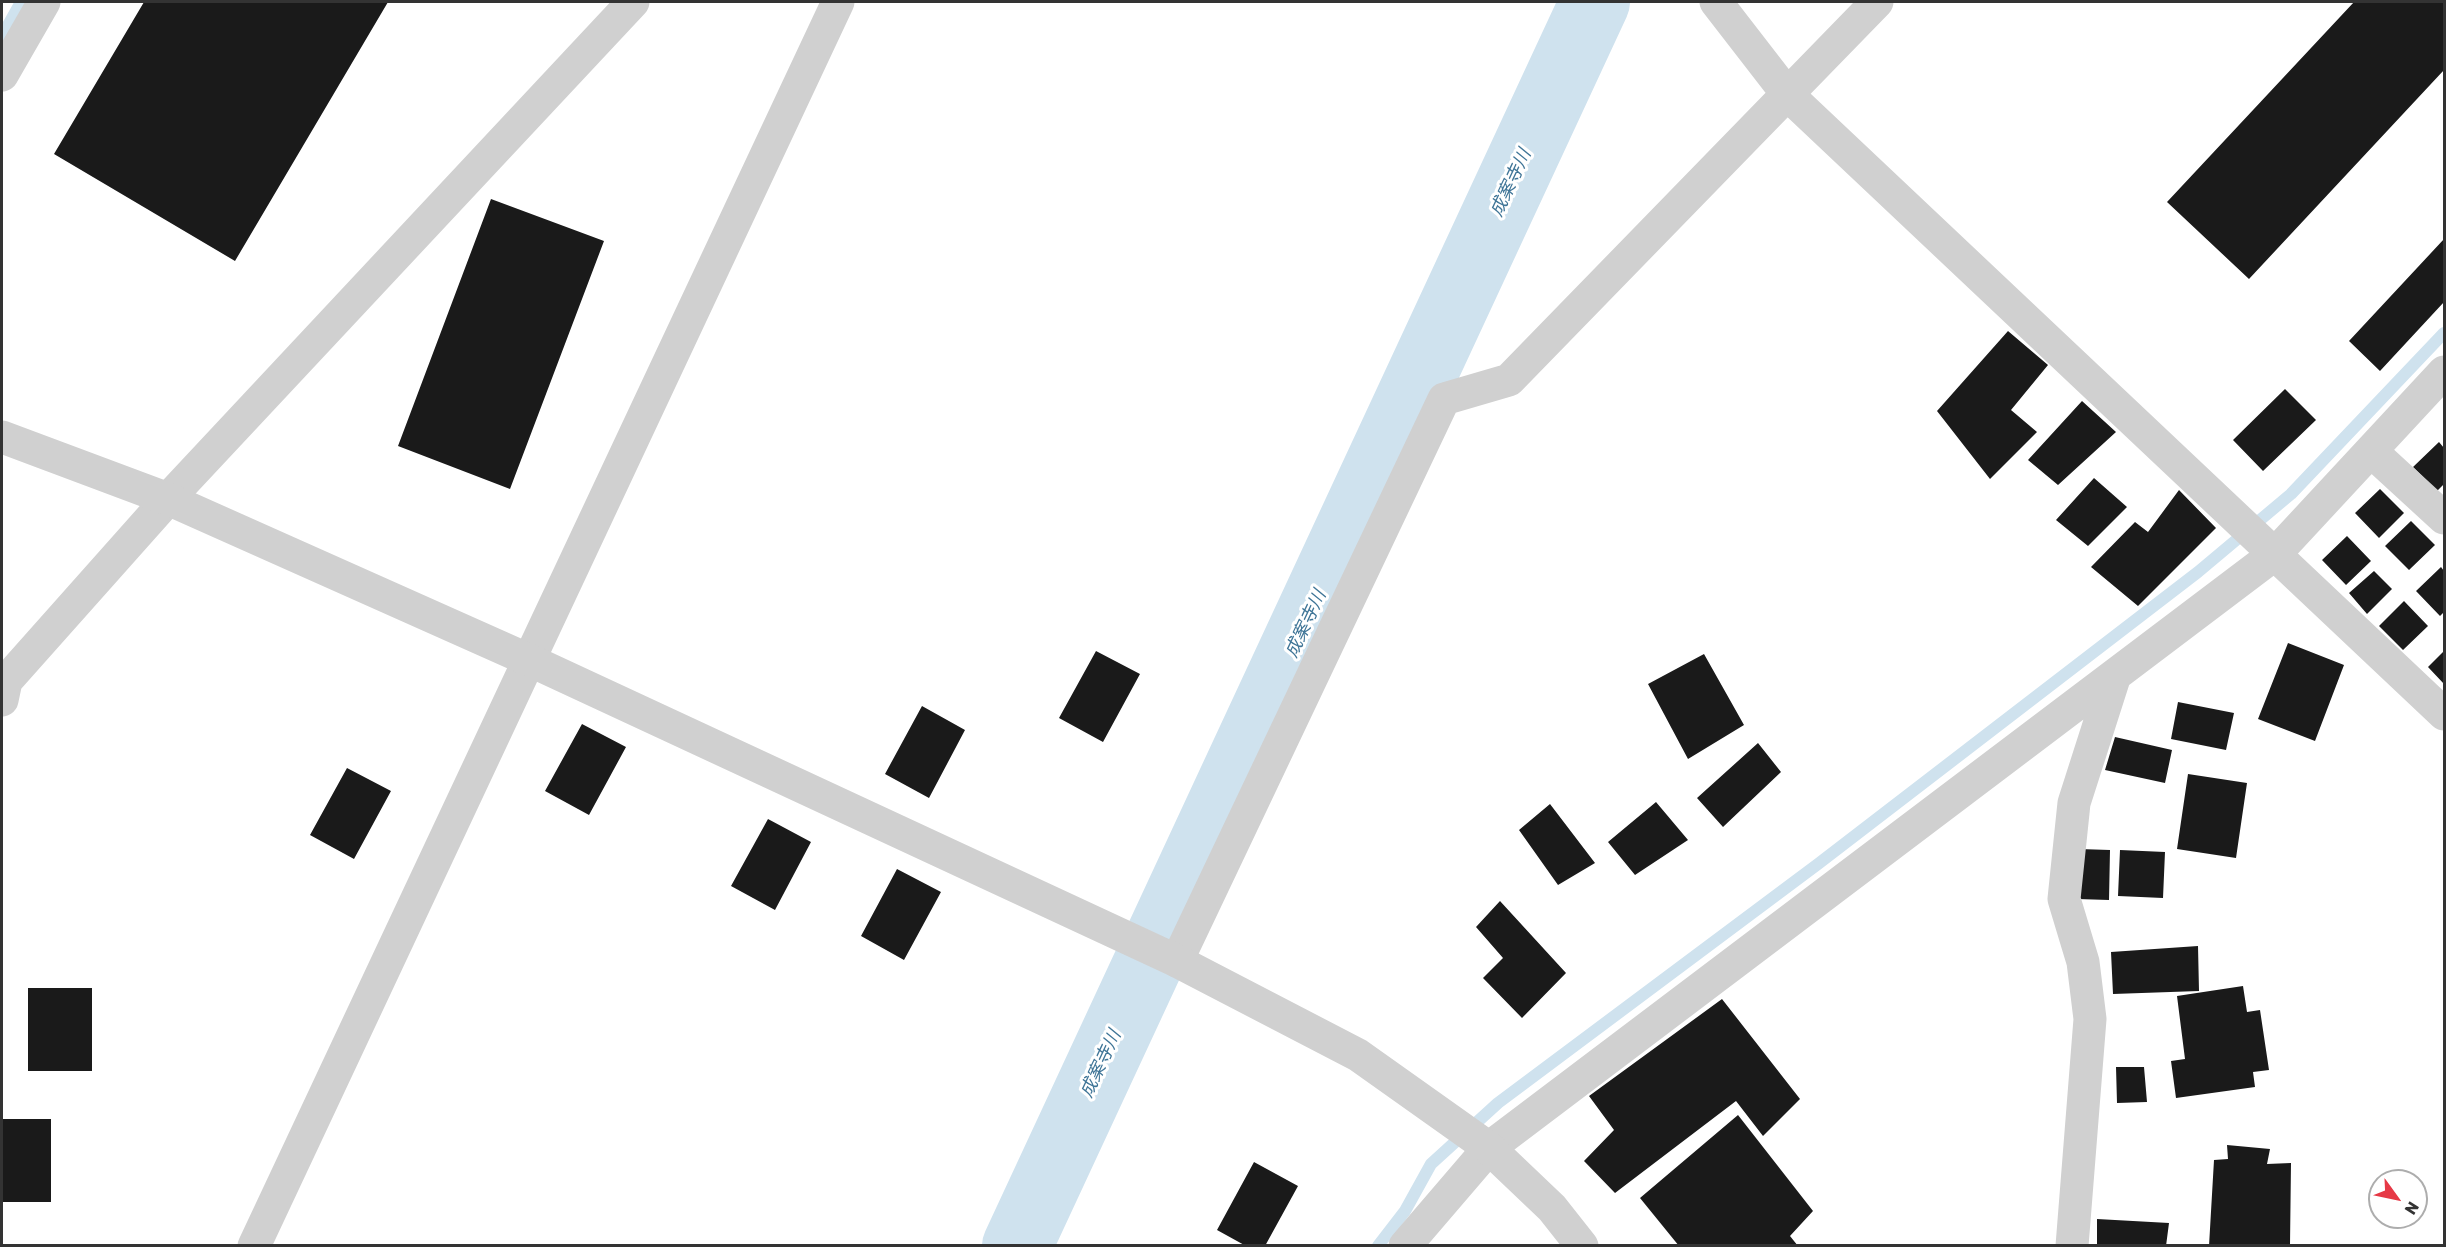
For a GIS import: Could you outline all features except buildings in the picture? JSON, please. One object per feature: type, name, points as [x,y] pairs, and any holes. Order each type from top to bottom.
[{"type":"street","points":[[2,75],[44,2]]},
{"type":"street","points":[[2,700],[6,681],[168,500],[633,2]]},
{"type":"street","points":[[254,1245],[838,2]]},
{"type":"street","points":[[1716,2],[1788,95],[2445,714]]},
{"type":"street","points":[[1177,961],[1444,399],[1509,380],[1877,2]]},
{"type":"street","points":[[1405,1245],[1489,1148],[2275,554],[2445,372]]},
{"type":"street","points":[[2,437],[168,500],[528,660],[1177,961],[1358,1055],[1489,1148],[1552,1208],[1582,1245]]},
{"type":"street","points":[[2371,452],[2445,518]]},
{"type":"street","points":[[2072,1245],[2090,1018],[2083,962],[2064,899],[2074,803],[2115,675]]},
{"type":"waterway","points":[[2,36],[21,2]]},
{"type":"waterway","name":"成案寺川","points":[[1017,1246],[1595,2]]},
{"type":"waterway","points":[[1378,1246],[1405,1211],[1431,1164],[1498,1103],[1818,864],[2198,572],[2291,494],[2444,333]]}]
